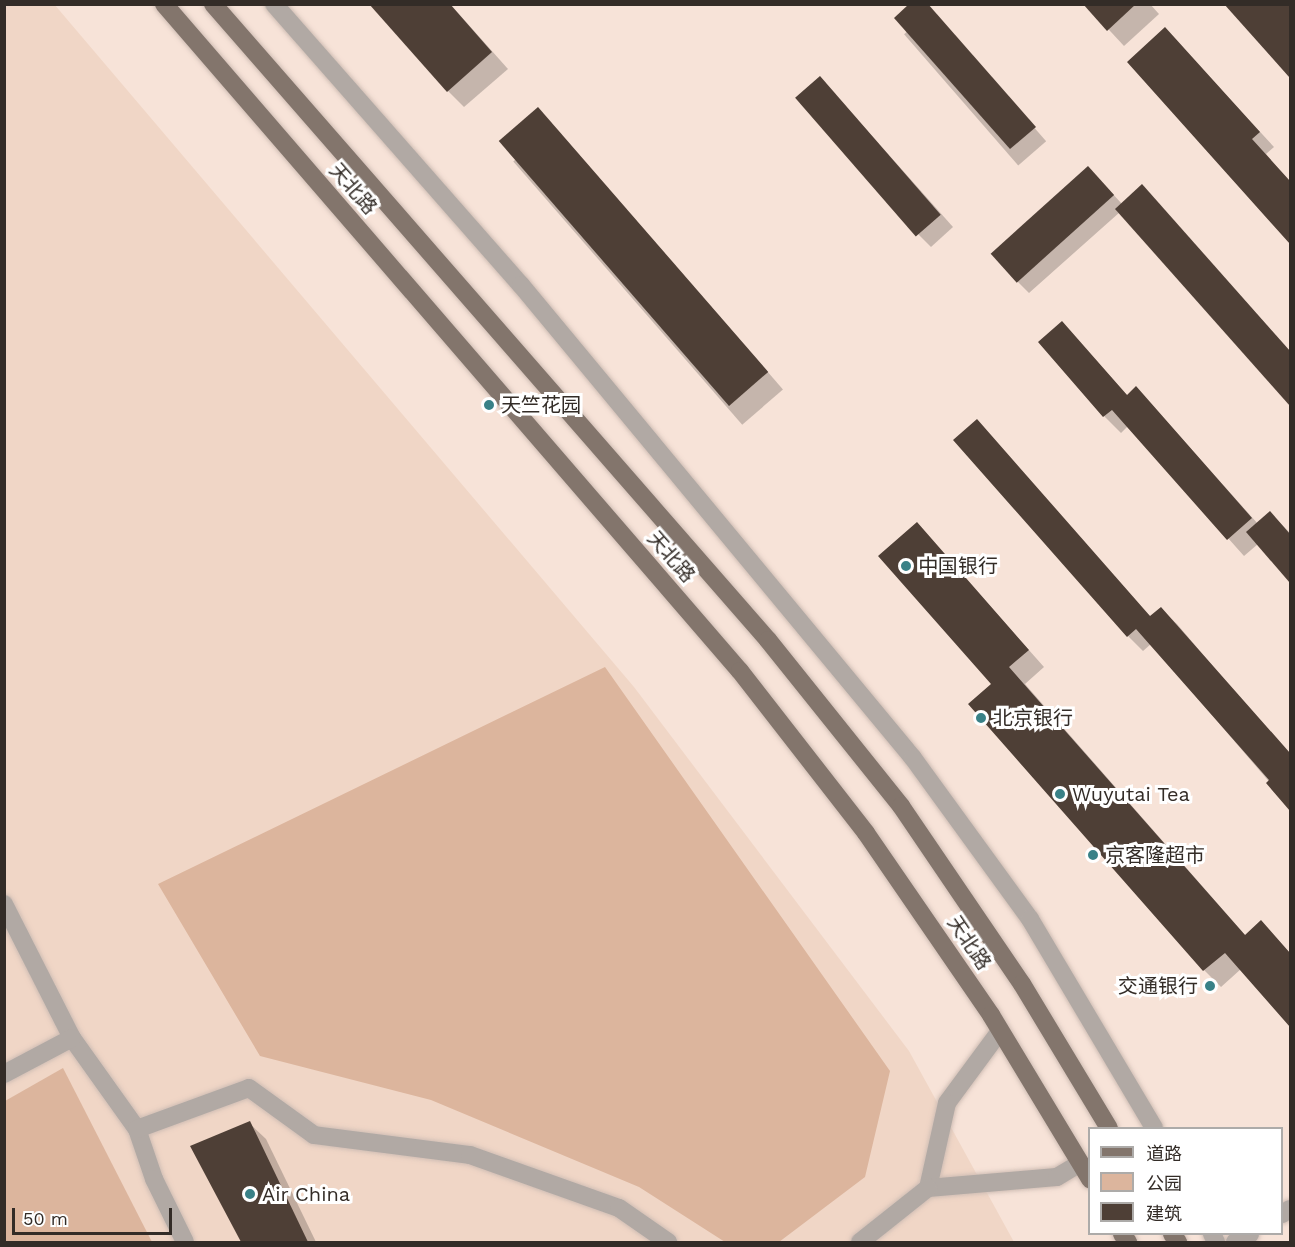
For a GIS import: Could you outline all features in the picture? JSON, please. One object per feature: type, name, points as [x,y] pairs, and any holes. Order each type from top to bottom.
[{"type":"main road","name":"天北路","points":[[164,4],[740,672],[866,833],[1000,1031],[1088,1177]]},
{"type":"main road","name":"天北路","points":[[213,4],[768,640],[894,796],[1022,984],[1108,1127]]},
{"type":"street","points":[[274,4],[521,285],[913,758],[1030,919],[1153,1127]]},
{"type":"street","points":[[4,904],[72,1038],[137,1129],[154,1179],[185,1242]]},
{"type":"street","points":[[928,1188],[947,1103],[1000,1031]]},
{"type":"street","points":[[4,1074],[72,1038]]},
{"type":"street","points":[[137,1129],[249,1088],[314,1135],[470,1155],[619,1209],[668,1242]]},
{"type":"street","points":[[860,1242],[928,1188],[1057,1177],[1080,1163]]},
{"type":"shaded area","points":[[54,4],[634,687],[909,1051],[1014,1242],[5,1242],[4,5]]},
{"type":"green space","points":[[605,667],[890,1071],[865,1177],[779,1242],[725,1242],[639,1187],[431,1100],[260,1056],[158,884]]},
{"type":"green space","points":[[63,1068],[152,1242],[5,1242],[5,1101]]},
{"type":"building","points":[[369,4],[450,4],[492,52],[447,92]]},
{"type":"building","points":[[909,4],[928,4],[1036,127],[1010,149],[894,18]]},
{"type":"building","points":[[1083,4],[1136,4],[1107,31]]},
{"type":"building","points":[[1224,4],[1290,4],[1290,78]]},
{"type":"building","points":[[1165,27],[1260,132],[1252,139],[1290,181],[1290,244],[1127,62]]},
{"type":"building","points":[[820,76],[941,215],[916,237],[795,98]]},
{"type":"building","points":[[538,107],[768,372],[729,406],[499,141]]},
{"type":"building","points":[[1088,166],[1114,195],[1017,283],[991,254]]},
{"type":"building","points":[[1142,184],[1290,351],[1290,406],[1115,209]]},
{"type":"building","points":[[1062,321],[1127,395],[1136,386],[1252,518],[1227,540],[1112,410],[1103,417],[1038,342]]},
{"type":"building","points":[[977,419],[1150,616],[1161,607],[1290,753],[1290,811],[1266,783],[1269,780],[1136,629],[1127,637],[953,440]]},
{"type":"building","points":[[1270,511],[1290,534],[1290,583],[1246,532]]},
{"type":"building","points":[[917,522],[1029,650],[1009,667],[1245,935],[1261,920],[1290,953],[1290,1027],[1225,953],[1203,971],[968,704],[991,684],[878,556]]},
{"type":"building","name":"Air China","points":[[250,1121],[308,1242],[241,1242],[190,1146]]},
{"type":"place","name":"天竺花园","points":[[489,405]]},
{"type":"place","name":"中国银行","points":[[906,566]]},
{"type":"place","name":"北京银行","points":[[981,718]]},
{"type":"place","name":"Wuyutai Tea","points":[[1060,794]]},
{"type":"place","name":"京客隆超市","points":[[1093,855]]},
{"type":"place","name":"交通银行","points":[[1210,986]]},
{"type":"place","name":"Air China","points":[[250,1194]]}]
